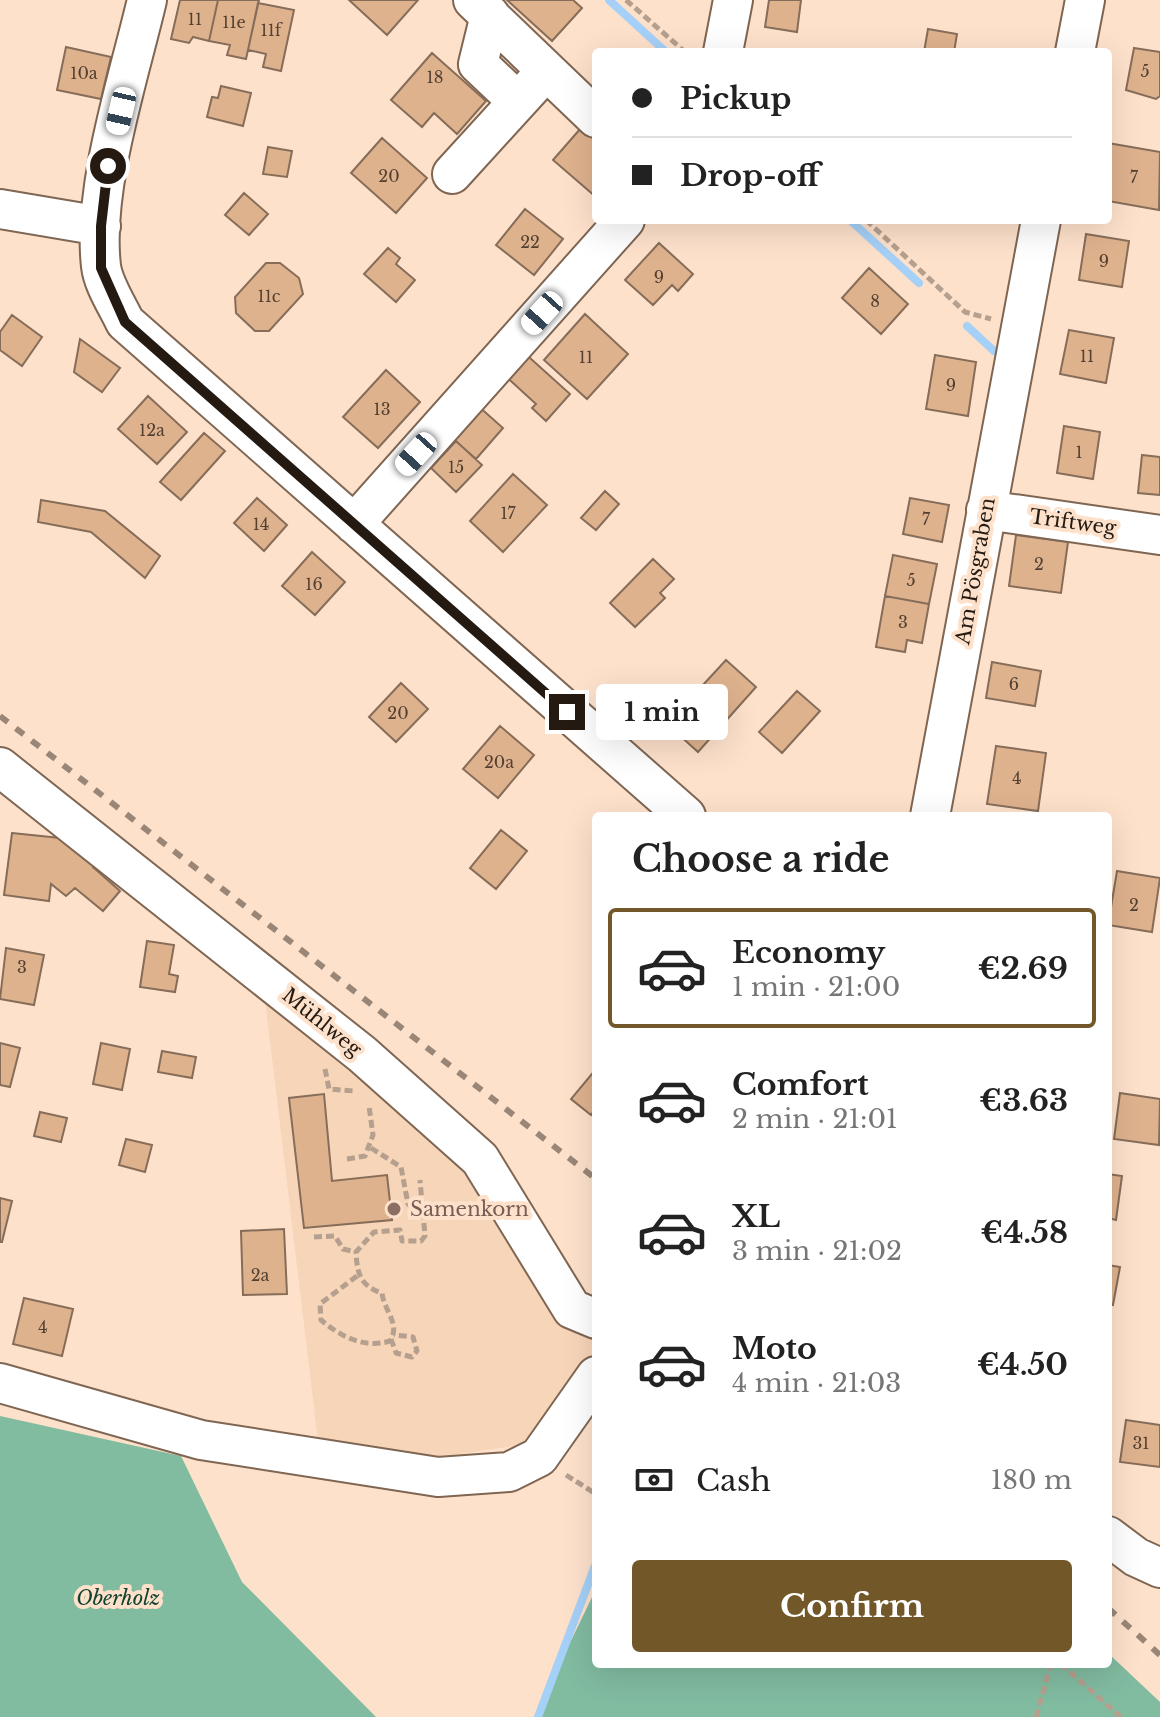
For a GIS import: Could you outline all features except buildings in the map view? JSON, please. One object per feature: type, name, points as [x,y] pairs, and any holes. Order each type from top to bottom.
[{"type":"street","points":[[147,0],[108,166],[101,226],[101,268],[125,322],[681,812]]},
{"type":"street","points":[[724,48],[733,0]]},
{"type":"street","points":[[1076,48],[1085,0]]},
{"type":"street","points":[[482,8],[592,114]]},
{"type":"street","points":[[482,8],[478,64],[516,100]]},
{"type":"street","points":[[452,174],[516,100],[545,72]]},
{"type":"street","points":[[0,209],[101,226]]},
{"type":"street","points":[[354,524],[621,224]]},
{"type":"street","name":"Am Pösgraben","points":[[931,812],[1040,224]]},
{"type":"street","name":"Triftweg","points":[[986,510],[1160,535]]},
{"type":"street","name":"Mühlweg","points":[[0,767],[362,1054],[480,1159],[572,1309],[592,1317]]},
{"type":"street","points":[[0,1383],[201,1440],[438,1477],[509,1472],[539,1457],[592,1382]]},
{"type":"street","points":[[1112,1538],[1160,1568]]},
{"type":"path","points":[[626,0],[680,48]]},
{"type":"path","points":[[870,224],[965,312],[1017,344]]},
{"type":"path","points":[[325,1069],[329,1089],[359,1092]]},
{"type":"path","points":[[347,1159],[365,1156],[371,1148],[370,1109],[365,1100]]},
{"type":"path","points":[[371,1148],[401,1167],[408,1204],[423,1216]]},
{"type":"path","points":[[357,1276],[320,1304],[321,1320],[354,1341],[380,1344],[393,1337],[413,1337],[417,1351],[412,1357],[396,1353],[393,1337],[395,1326],[383,1306],[382,1293],[367,1286],[357,1276],[356,1252],[374,1232],[400,1230],[402,1241],[421,1241],[425,1236],[420,1180]]},
{"type":"path","points":[[314,1237],[335,1236],[343,1249],[356,1252]]},
{"type":"path","points":[[1036,1717],[1050,1668]]},
{"type":"path","points":[[1066,1668],[1121,1717]]},
{"type":"shaded area","name":"Samenkorn","points":[[264,991],[473,1166],[565,1322],[592,1336],[592,1361],[573,1388],[521,1445],[439,1457],[318,1441]]},
{"type":"green space","name":"Oberholz","points":[[0,1416],[181,1456],[242,1582],[376,1717],[0,1717]]},
{"type":"green space","points":[[592,1597],[592,1668],[1112,1668],[1112,1657],[1160,1702],[1160,1717],[534,1717]]},
{"type":"waterway","points":[[609,0],[662,48]]},
{"type":"waterway","points":[[854,224],[919,283]]},
{"type":"waterway","points":[[967,326],[994,351]]},
{"type":"waterway","points":[[538,1717],[592,1574]]},
{"type":"railway","points":[[0,716],[592,1176]]},
{"type":"railway","points":[[1112,1612],[1160,1655]]},
{"type":"place","name":"Samenkorn","points":[[394,1209]]},
{"type":"route","points":[[108,166],[101,226],[101,268],[125,322],[567,712]]}]
